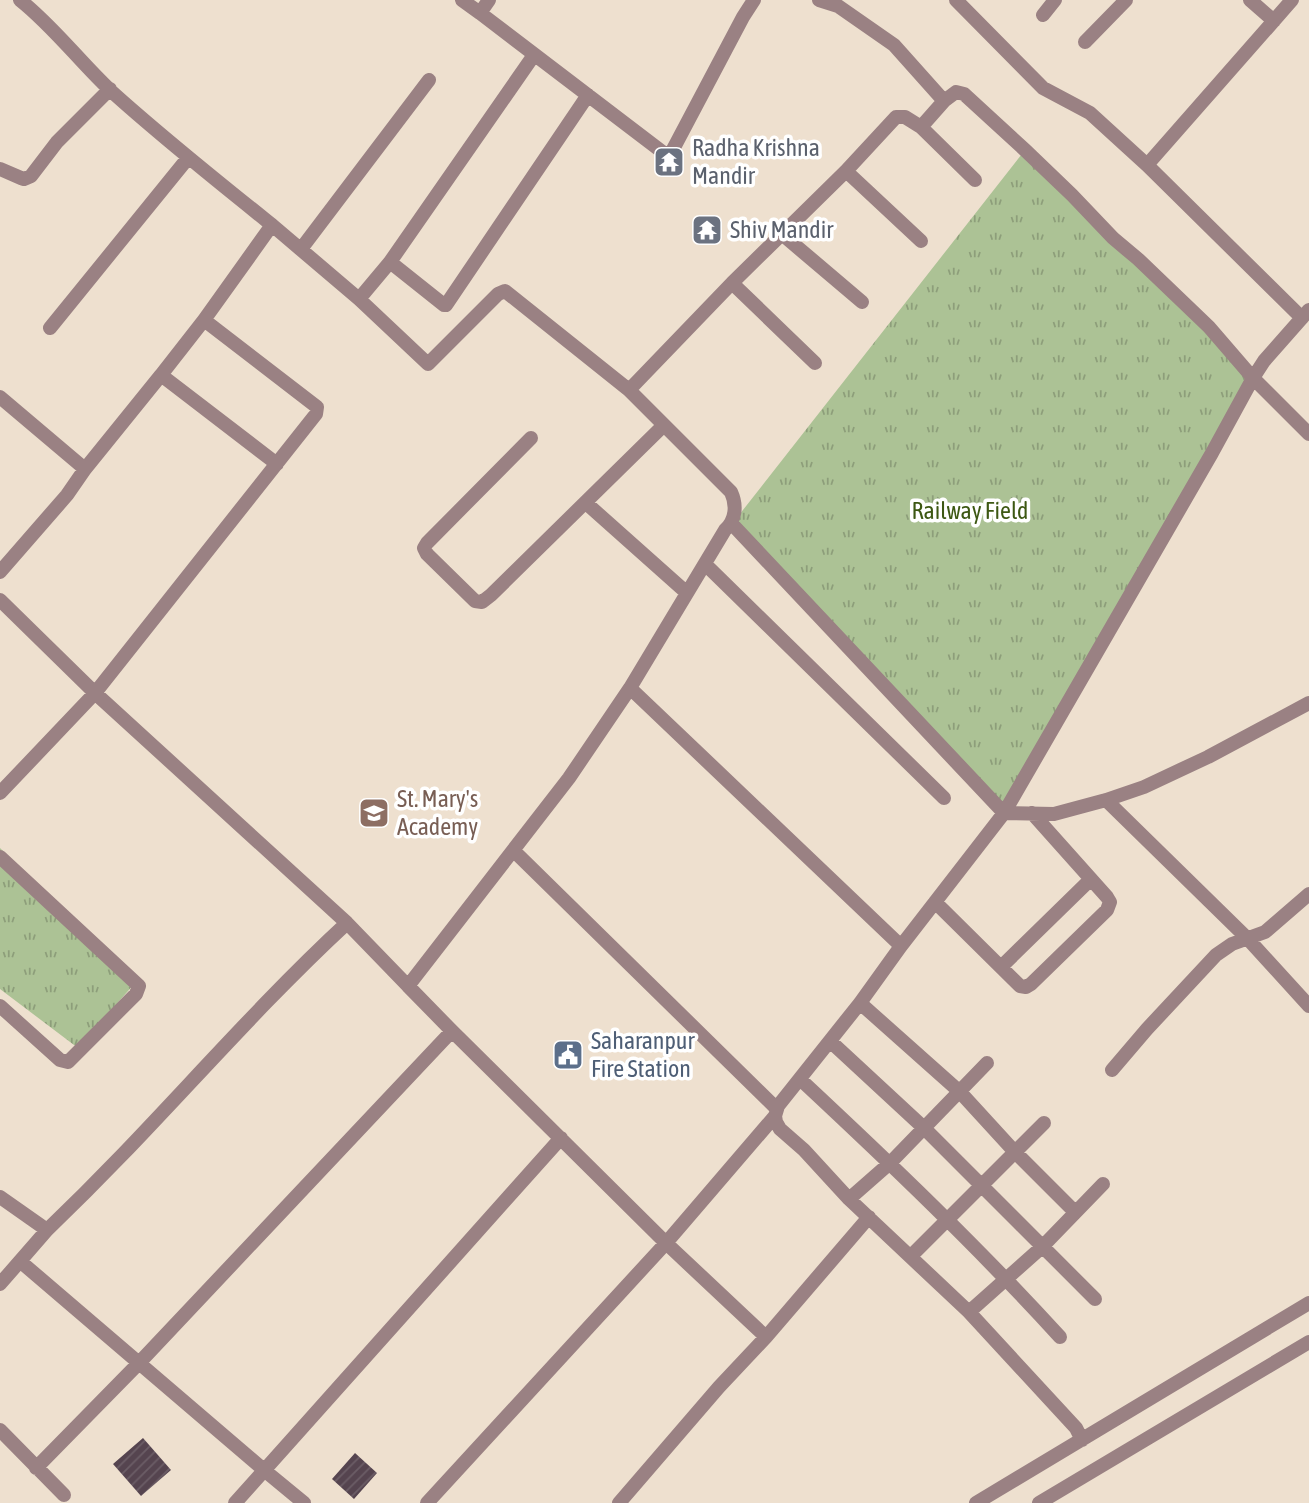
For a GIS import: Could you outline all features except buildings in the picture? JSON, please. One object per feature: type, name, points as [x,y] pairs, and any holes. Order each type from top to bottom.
[{"type":"street","points":[[20,0],[110,89],[188,158],[302,249],[428,364],[498,294],[505,291],[629,390],[731,492],[735,505],[732,524],[725,530],[630,688],[569,778],[408,986]]},
{"type":"street","points":[[462,0],[669,157],[754,0]]},
{"type":"street","points":[[480,13],[489,0]]},
{"type":"street","points":[[819,0],[838,6],[894,45],[944,101]]},
{"type":"street","points":[[427,1503],[666,1243],[776,1112],[1004,813],[1253,377],[1305,314],[1090,113],[1043,88],[957,0]]},
{"type":"street","points":[[1043,15],[1055,0]]},
{"type":"street","points":[[1085,42],[1126,0]]},
{"type":"street","points":[[1250,0],[1274,21]]},
{"type":"street","points":[[1147,165],[1292,0]]},
{"type":"street","points":[[359,299],[390,262],[534,55]]},
{"type":"street","points":[[302,249],[429,80]]},
{"type":"street","points":[[0,169],[21,178],[31,176],[57,142],[110,89]]},
{"type":"street","points":[[921,127],[944,101],[956,92],[964,94],[1209,327],[1309,434]]},
{"type":"street","points":[[390,262],[446,305],[588,95]]},
{"type":"street","points":[[629,390],[896,117],[905,117],[921,127],[975,180]]},
{"type":"street","points":[[50,328],[188,158]]},
{"type":"street","points":[[846,171],[921,241]]},
{"type":"street","points":[[0,572],[67,495],[204,320],[272,225]]},
{"type":"street","points":[[783,235],[862,302]]},
{"type":"street","points":[[732,283],[815,363]]},
{"type":"street","points":[[0,793],[95,693],[316,414],[317,407],[204,320]]},
{"type":"street","points":[[161,375],[276,464]]},
{"type":"street","points":[[0,397],[85,469]]},
{"type":"street","points":[[531,438],[427,543],[424,550],[473,599],[482,602],[664,425]]},
{"type":"street","points":[[586,503],[687,593]]},
{"type":"street","points":[[732,524],[1004,813],[1054,814],[1144,787],[1208,757],[1309,703]]},
{"type":"street","points":[[705,564],[944,798]]},
{"type":"street","points":[[0,600],[95,693],[347,923],[666,1243],[766,1337]]},
{"type":"street","points":[[630,688],[901,946]]},
{"type":"street","points":[[1106,800],[1248,939],[1309,1006]]},
{"type":"street","points":[[936,902],[1020,986],[1026,987],[1107,910],[1110,902],[1032,813]]},
{"type":"street","points":[[514,851],[776,1112],[776,1122],[780,1129],[804,1150],[849,1199],[969,1312],[1076,1428],[1082,1440]]},
{"type":"street","points":[[0,857],[139,986],[136,993],[68,1062],[60,1060],[0,1006]]},
{"type":"street","points":[[1001,967],[1091,879]]},
{"type":"street","points":[[1112,1070],[1216,956],[1233,944],[1265,932],[1309,894]]},
{"type":"street","points":[[0,1284],[47,1230],[347,923]]},
{"type":"street","points":[[860,1003],[960,1092],[1074,1212]]},
{"type":"street","points":[[36,1468],[139,1363],[452,1031]]},
{"type":"street","points":[[830,1041],[924,1128],[1095,1299]]},
{"type":"street","points":[[849,1199],[890,1163],[987,1063]]},
{"type":"street","points":[[801,1080],[890,1163],[1060,1337]]},
{"type":"street","points":[[911,1256],[1044,1123]]},
{"type":"street","points":[[235,1503],[561,1138]]},
{"type":"street","points":[[969,1312],[1042,1247],[1103,1184]]},
{"type":"street","points":[[0,1197],[47,1230]]},
{"type":"street","points":[[620,1503],[869,1217]]},
{"type":"street","points":[[21,1262],[304,1503]]},
{"type":"street","points":[[976,1503],[1309,1303]]},
{"type":"street","points":[[1039,1503],[1309,1342]]},
{"type":"street","points":[[0,1430],[64,1495]]},
{"type":"green space","name":"Railway Field","points":[[1025,150],[1253,378],[1004,813],[732,524]]},
{"type":"green space","points":[[0,848],[135,983],[78,1048],[0,989]]},
{"type":"place","name":"Radha Krishna Mandir","points":[[669,162]]},
{"type":"place","name":"Shiv Mandir","points":[[707,230]]},
{"type":"place","name":"St. Mary's Academy","points":[[374,813]]},
{"type":"place","name":"Saharanpur Fire Station","points":[[568,1055]]}]
